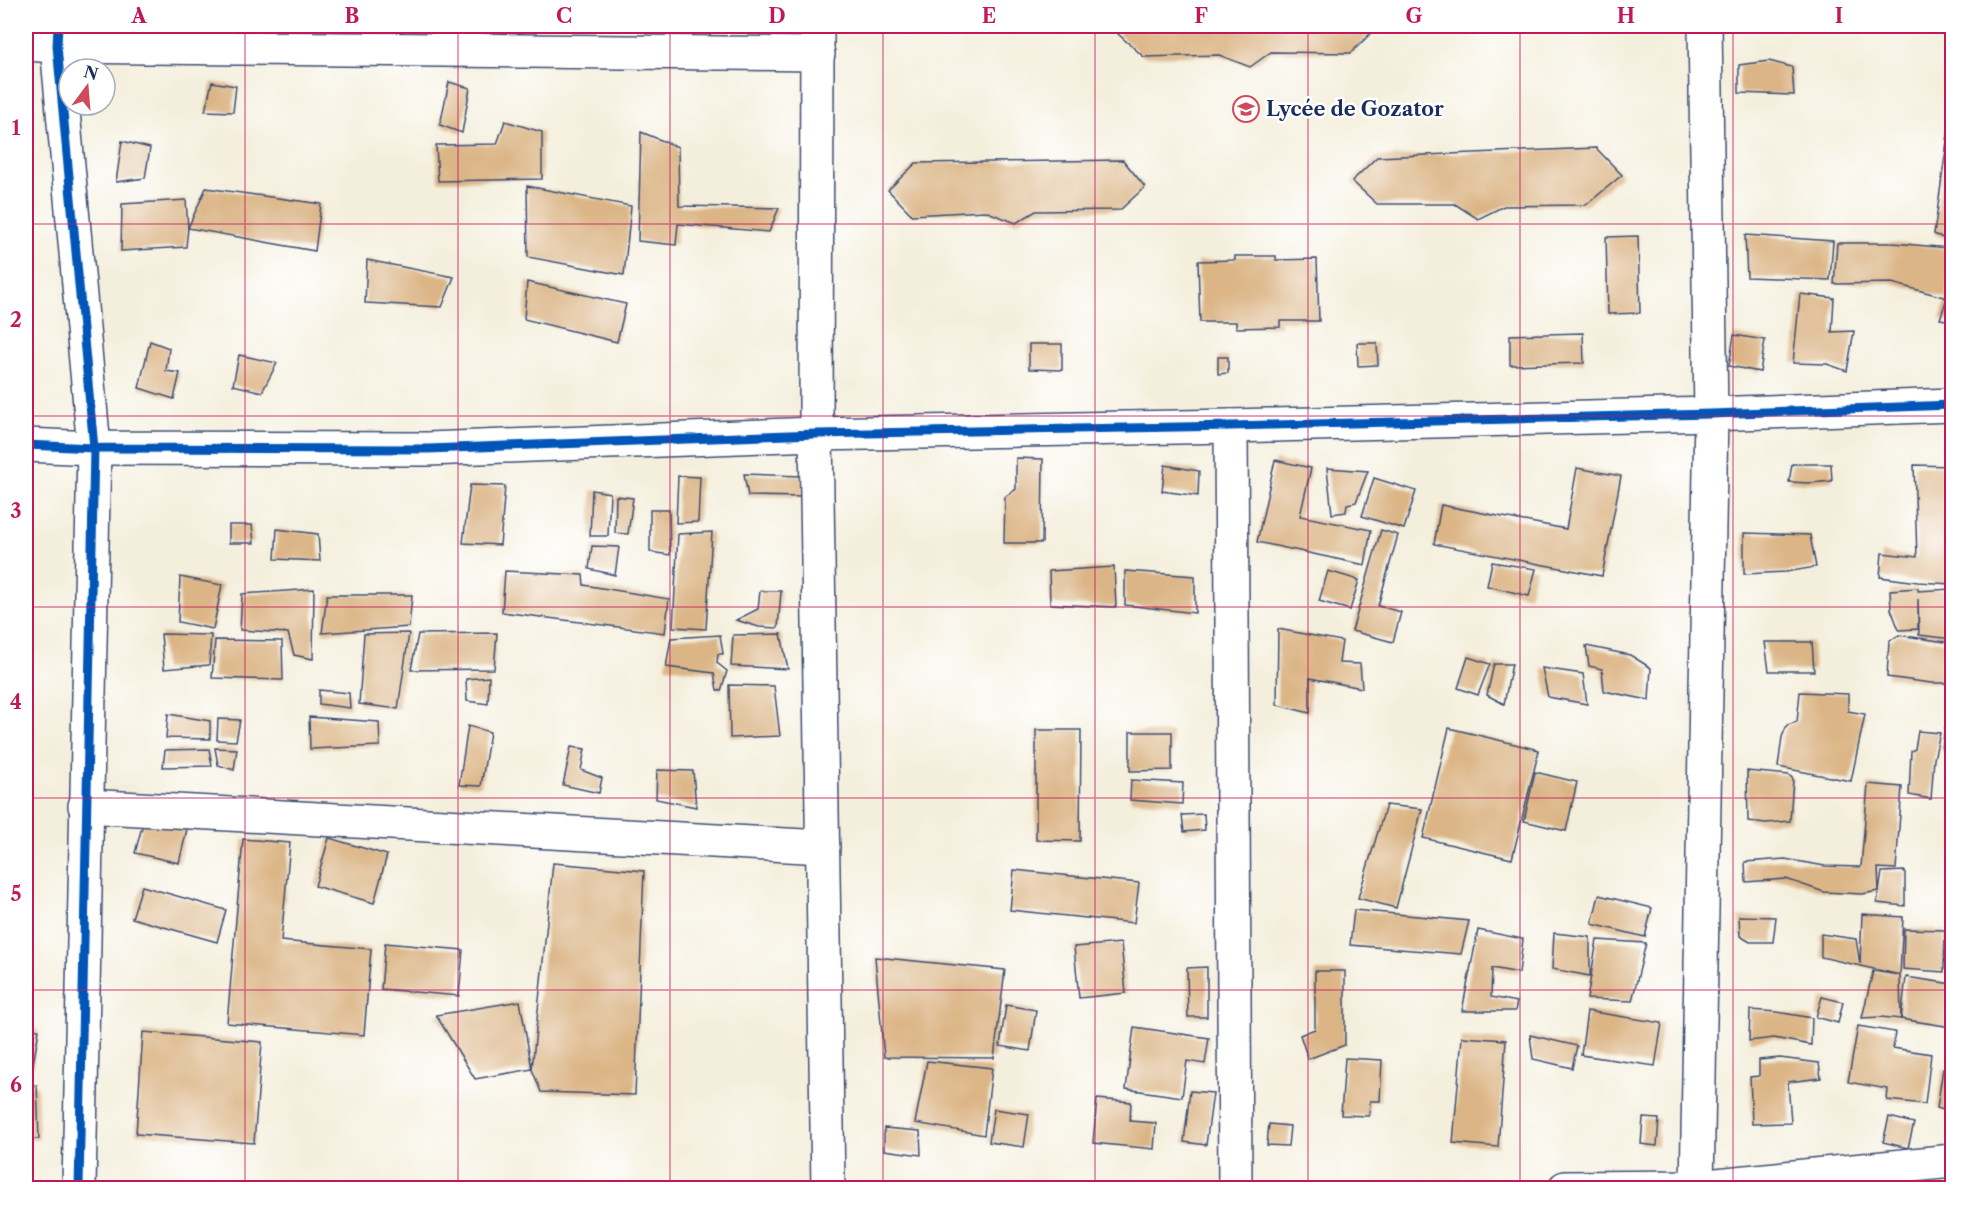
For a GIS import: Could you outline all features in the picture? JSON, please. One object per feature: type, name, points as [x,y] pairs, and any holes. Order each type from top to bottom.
[{"type":"street","points":[[1697,1188],[1711,414],[1705,26],[1711,26]]},
{"type":"street","points":[[58,36],[94,448],[79,1188]]},
{"type":"street","points":[[26,44],[58,36],[818,40],[816,434],[828,1188]]},
{"type":"street","points":[[26,445],[94,448],[428,448],[816,434],[1711,414],[1953,405]]},
{"type":"street","points":[[1231,426],[1235,1188]]},
{"type":"street","points":[[85,806],[823,847]]},
{"type":"street","points":[[1565,1188],[1697,1188],[1953,1161]]},
{"type":"building","points":[[1126,26],[1372,26],[1375,29],[1351,53],[1271,52],[1250,67],[1219,55],[1144,57],[1118,34]]},
{"type":"building","points":[[1769,61],[1792,67],[1794,95],[1739,93],[1739,65]]},
{"type":"building","points":[[212,82],[236,86],[233,112],[205,111]]},
{"type":"building","points":[[449,82],[470,88],[462,133],[440,125]]},
{"type":"building","points":[[1952,113],[1952,242],[1934,234]]},
{"type":"building","points":[[505,121],[542,132],[542,179],[438,181],[436,145],[497,144]]},
{"type":"building","points":[[641,132],[678,147],[679,206],[779,208],[769,232],[678,224],[676,245],[638,241]]},
{"type":"building","points":[[122,141],[150,148],[145,178],[116,182]]},
{"type":"building","points":[[1596,148],[1622,175],[1586,205],[1504,206],[1478,219],[1455,204],[1377,204],[1352,181],[1377,157]]},
{"type":"building","points":[[1123,160],[1145,187],[1120,210],[1036,211],[1016,223],[985,211],[912,215],[888,190],[916,163]]},
{"type":"building","points":[[527,186],[631,206],[624,275],[528,257]]},
{"type":"building","points":[[206,188],[321,204],[315,251],[188,228]]},
{"type":"building","points":[[186,200],[188,228],[186,247],[121,251],[122,204]]},
{"type":"building","points":[[1745,235],[1833,241],[1830,280],[1747,277]]},
{"type":"building","points":[[1638,236],[1640,313],[1608,314],[1606,237]]},
{"type":"building","points":[[1837,243],[1893,243],[1949,248],[1947,298],[1892,283],[1834,284]]},
{"type":"building","points":[[1235,256],[1276,256],[1276,260],[1317,259],[1319,321],[1280,321],[1280,327],[1236,328],[1236,322],[1200,322],[1198,261],[1235,260]]},
{"type":"building","points":[[367,260],[454,277],[442,307],[365,303]]},
{"type":"building","points":[[527,282],[626,304],[617,342],[524,319]]},
{"type":"building","points":[[1800,294],[1834,298],[1832,332],[1854,331],[1847,371],[1827,364],[1793,363]]},
{"type":"building","points":[[1947,298],[1952,299],[1952,321],[1940,319]]},
{"type":"building","points":[[1583,333],[1584,363],[1510,365],[1510,335]]},
{"type":"building","points":[[1734,335],[1765,340],[1760,372],[1729,366]]},
{"type":"building","points":[[150,341],[169,348],[166,371],[180,373],[174,399],[139,388]]},
{"type":"building","points":[[1357,343],[1377,343],[1378,365],[1358,366]]},
{"type":"building","points":[[1029,344],[1062,344],[1062,370],[1029,369]]},
{"type":"building","points":[[239,355],[277,363],[262,392],[233,385]]},
{"type":"building","points":[[1218,357],[1228,357],[1228,373],[1218,374]]},
{"type":"building","points":[[1016,458],[1043,459],[1042,543],[1004,543],[1005,497],[1016,489]]},
{"type":"building","points":[[1275,460],[1311,468],[1300,516],[1371,530],[1365,565],[1257,542]]},
{"type":"building","points":[[1792,464],[1831,464],[1832,481],[1789,482]]},
{"type":"building","points":[[1165,465],[1199,471],[1198,496],[1162,491]]},
{"type":"building","points":[[1914,465],[1952,466],[1952,584],[1880,577],[1882,553],[1917,557]]},
{"type":"building","points":[[1327,468],[1368,471],[1356,502],[1347,504],[1346,512],[1332,514]]},
{"type":"building","points":[[1577,468],[1621,476],[1602,576],[1434,544],[1441,505],[1566,529]]},
{"type":"building","points":[[744,474],[802,476],[804,497],[748,496]]},
{"type":"building","points":[[678,476],[700,477],[698,522],[676,523]]},
{"type":"building","points":[[1374,478],[1416,491],[1404,529],[1362,516]]},
{"type":"building","points":[[470,485],[505,486],[500,545],[463,543]]},
{"type":"building","points":[[592,490],[610,493],[608,536],[590,536]]},
{"type":"building","points":[[616,496],[633,498],[628,534],[615,533]]},
{"type":"building","points":[[650,510],[669,510],[670,555],[650,552]]},
{"type":"building","points":[[229,525],[252,525],[254,543],[229,543]]},
{"type":"building","points":[[277,529],[318,534],[320,561],[275,559]]},
{"type":"building","points":[[1381,530],[1398,535],[1378,606],[1401,612],[1393,642],[1352,631]]},
{"type":"building","points":[[712,532],[706,629],[673,627],[678,534]]},
{"type":"building","points":[[1744,533],[1810,535],[1816,567],[1786,572],[1744,574]]},
{"type":"building","points":[[592,546],[619,547],[615,575],[589,569]]},
{"type":"building","points":[[1492,562],[1536,569],[1529,596],[1487,586]]},
{"type":"building","points":[[1114,567],[1116,607],[1050,604],[1049,571]]},
{"type":"building","points":[[505,571],[583,575],[584,585],[669,599],[665,633],[502,612]]},
{"type":"building","points":[[1125,571],[1195,576],[1195,613],[1125,605]]},
{"type":"building","points":[[1328,571],[1359,580],[1350,610],[1319,601]]},
{"type":"building","points":[[180,577],[222,585],[213,629],[178,622]]},
{"type":"building","points":[[1918,588],[1918,591],[1952,589],[1952,639],[1919,635],[1918,599],[1918,629],[1899,630],[1891,609],[1890,590]]},
{"type":"building","points":[[314,589],[313,659],[294,655],[288,633],[240,630],[242,594]]},
{"type":"building","points":[[760,591],[781,591],[778,628],[759,627],[736,620],[758,609]]},
{"type":"building","points":[[327,595],[412,595],[409,627],[322,633]]},
{"type":"building","points":[[1278,629],[1342,641],[1339,663],[1360,664],[1362,688],[1310,678],[1310,713],[1277,705]]},
{"type":"building","points":[[409,633],[398,709],[359,704],[364,634]]},
{"type":"building","points":[[497,633],[494,669],[411,670],[418,634]]},
{"type":"building","points":[[161,634],[211,635],[209,665],[164,669]]},
{"type":"building","points":[[781,634],[788,669],[731,666],[733,635]]},
{"type":"building","points":[[720,635],[723,654],[718,654],[717,663],[727,671],[721,691],[717,690],[714,673],[666,667],[671,638]]},
{"type":"building","points":[[1899,635],[1952,643],[1952,683],[1931,683],[1887,677],[1889,641]]},
{"type":"building","points":[[215,640],[282,641],[283,680],[212,678]]},
{"type":"building","points":[[1765,642],[1812,642],[1814,671],[1769,671]]},
{"type":"building","points":[[1586,646],[1630,655],[1651,668],[1649,700],[1604,691],[1602,669],[1589,666]]},
{"type":"building","points":[[1468,657],[1490,664],[1478,695],[1458,688]]},
{"type":"building","points":[[1494,664],[1512,664],[1504,704],[1487,695]]},
{"type":"building","points":[[1542,668],[1583,674],[1587,704],[1548,697]]},
{"type":"building","points":[[489,677],[488,704],[467,701],[466,679]]},
{"type":"building","points":[[729,685],[774,686],[780,736],[730,738]]},
{"type":"building","points":[[319,690],[349,693],[350,708],[319,704]]},
{"type":"building","points":[[1800,692],[1848,694],[1848,711],[1865,714],[1851,781],[1778,767],[1782,737],[1787,725],[1797,722]]},
{"type":"building","points":[[168,714],[210,721],[210,739],[166,738]]},
{"type":"building","points":[[309,717],[379,722],[380,746],[310,749]]},
{"type":"building","points":[[218,719],[240,720],[236,741],[217,740]]},
{"type":"building","points":[[468,726],[490,732],[481,786],[459,785]]},
{"type":"building","points":[[1945,727],[1952,727],[1952,751],[1942,750]]},
{"type":"building","points":[[1449,728],[1539,750],[1512,859],[1423,838]]},
{"type":"building","points":[[1036,730],[1081,730],[1080,841],[1036,840]]},
{"type":"building","points":[[1918,731],[1940,733],[1934,759],[1931,799],[1909,795],[1911,751],[1915,749]]},
{"type":"building","points":[[1130,732],[1172,732],[1172,770],[1130,771]]},
{"type":"building","points":[[571,747],[585,749],[581,770],[602,778],[599,793],[563,785]]},
{"type":"building","points":[[215,748],[237,749],[234,770],[218,765]]},
{"type":"building","points":[[209,749],[212,766],[163,767],[165,750]]},
{"type":"building","points":[[657,770],[693,771],[696,807],[656,799]]},
{"type":"building","points":[[1747,771],[1789,775],[1793,779],[1790,821],[1766,823],[1748,821]]},
{"type":"building","points":[[1535,772],[1577,782],[1566,831],[1524,821]]},
{"type":"building","points":[[1131,780],[1183,783],[1182,804],[1130,800]]},
{"type":"building","points":[[1868,784],[1902,787],[1896,869],[1878,868],[1879,891],[1862,894],[1824,892],[1786,879],[1746,882],[1745,862],[1785,859],[1825,866],[1861,867]]},
{"type":"building","points":[[1386,805],[1422,809],[1396,908],[1358,898]]},
{"type":"building","points":[[1204,814],[1205,830],[1184,832],[1182,815]]},
{"type":"building","points":[[144,819],[187,829],[179,863],[135,853]]},
{"type":"building","points":[[329,838],[387,855],[374,903],[315,886]]},
{"type":"building","points":[[243,839],[290,843],[281,941],[371,949],[364,1035],[227,1023]]},
{"type":"building","points":[[553,863],[644,871],[635,1095],[541,1092],[532,1069]]},
{"type":"building","points":[[1014,870],[1139,883],[1134,923],[1010,910]]},
{"type":"building","points":[[1905,871],[1905,906],[1877,903],[1882,872]]},
{"type":"building","points":[[142,886],[226,910],[217,942],[132,918]]},
{"type":"building","points":[[1599,895],[1652,908],[1645,937],[1592,924]]},
{"type":"building","points":[[1354,910],[1469,921],[1461,954],[1350,945]]},
{"type":"building","points":[[1862,914],[1903,917],[1900,975],[1821,957],[1821,934],[1856,939],[1860,964]]},
{"type":"building","points":[[1739,916],[1776,917],[1773,942],[1750,942],[1740,936]]},
{"type":"building","points":[[1904,929],[1945,930],[1944,972],[1903,969]]},
{"type":"building","points":[[1478,930],[1523,939],[1519,973],[1492,968],[1491,997],[1517,1002],[1515,1011],[1462,1011]]},
{"type":"building","points":[[1554,933],[1590,937],[1590,976],[1552,969]]},
{"type":"building","points":[[1597,940],[1646,943],[1632,1001],[1587,999]]},
{"type":"building","points":[[385,943],[463,950],[459,996],[381,989]]},
{"type":"building","points":[[1121,943],[1126,993],[1079,998],[1074,947]]},
{"type":"building","points":[[875,957],[1005,970],[994,1058],[884,1057]]},
{"type":"building","points":[[1207,967],[1207,1017],[1188,1017],[1187,968]]},
{"type":"building","points":[[1315,971],[1345,971],[1345,1045],[1308,1059],[1300,1035],[1315,1029]]},
{"type":"building","points":[[1873,971],[1900,975],[1901,1019],[1862,1018]]},
{"type":"building","points":[[1906,977],[1952,984],[1952,1027],[1901,1019]]},
{"type":"building","points":[[1822,997],[1843,1002],[1838,1023],[1816,1017]]},
{"type":"building","points":[[520,1001],[532,1069],[475,1079],[436,1015]]},
{"type":"building","points":[[1006,1005],[1036,1010],[1030,1051],[1000,1046]]},
{"type":"building","points":[[1750,1010],[1812,1018],[1811,1045],[1774,1038],[1749,1041]]},
{"type":"building","points":[[1587,1011],[1662,1023],[1655,1066],[1581,1055]]},
{"type":"building","points":[[1858,1026],[1895,1032],[1893,1048],[1931,1054],[1925,1104],[1887,1100],[1888,1089],[1848,1082]]},
{"type":"building","points":[[1134,1027],[1209,1038],[1205,1064],[1187,1061],[1182,1097],[1126,1089]]},
{"type":"building","points":[[26,1028],[39,1030],[31,1076],[26,1075]]},
{"type":"building","points":[[143,1032],[262,1042],[254,1143],[136,1134]]},
{"type":"building","points":[[1530,1035],[1577,1046],[1572,1068],[1533,1059]]},
{"type":"building","points":[[1462,1037],[1506,1040],[1498,1147],[1453,1143]]},
{"type":"building","points":[[1345,1058],[1382,1060],[1380,1101],[1370,1101],[1369,1116],[1341,1115]]},
{"type":"building","points":[[1780,1058],[1819,1063],[1821,1078],[1788,1082],[1791,1123],[1752,1124],[1750,1077],[1759,1076],[1759,1060]]},
{"type":"building","points":[[927,1061],[992,1068],[984,1135],[915,1123]]},
{"type":"building","points":[[1943,1069],[1952,1071],[1952,1113],[1937,1108]]},
{"type":"building","points":[[37,1085],[39,1139],[26,1140],[26,1086]]},
{"type":"building","points":[[1190,1091],[1213,1093],[1206,1145],[1184,1142]]},
{"type":"building","points":[[1097,1099],[1131,1102],[1130,1121],[1156,1123],[1154,1149],[1093,1143]]},
{"type":"building","points":[[994,1109],[1029,1114],[1024,1147],[989,1142]]},
{"type":"building","points":[[1889,1117],[1914,1123],[1908,1148],[1883,1142]]},
{"type":"building","points":[[1643,1118],[1659,1119],[1657,1146],[1641,1144]]},
{"type":"building","points":[[1269,1124],[1290,1126],[1288,1146],[1267,1145]]},
{"type":"building","points":[[884,1128],[920,1131],[921,1155],[884,1150]]},
{"type":"cycle path","points":[[58,26],[57,46],[94,448],[79,1188]]},
{"type":"cycle path","points":[[26,445],[94,448],[428,449],[816,434],[1711,414],[1952,405]]},
{"type":"place","name":"Lycée de Gozator","points":[[1246,109]]}]
